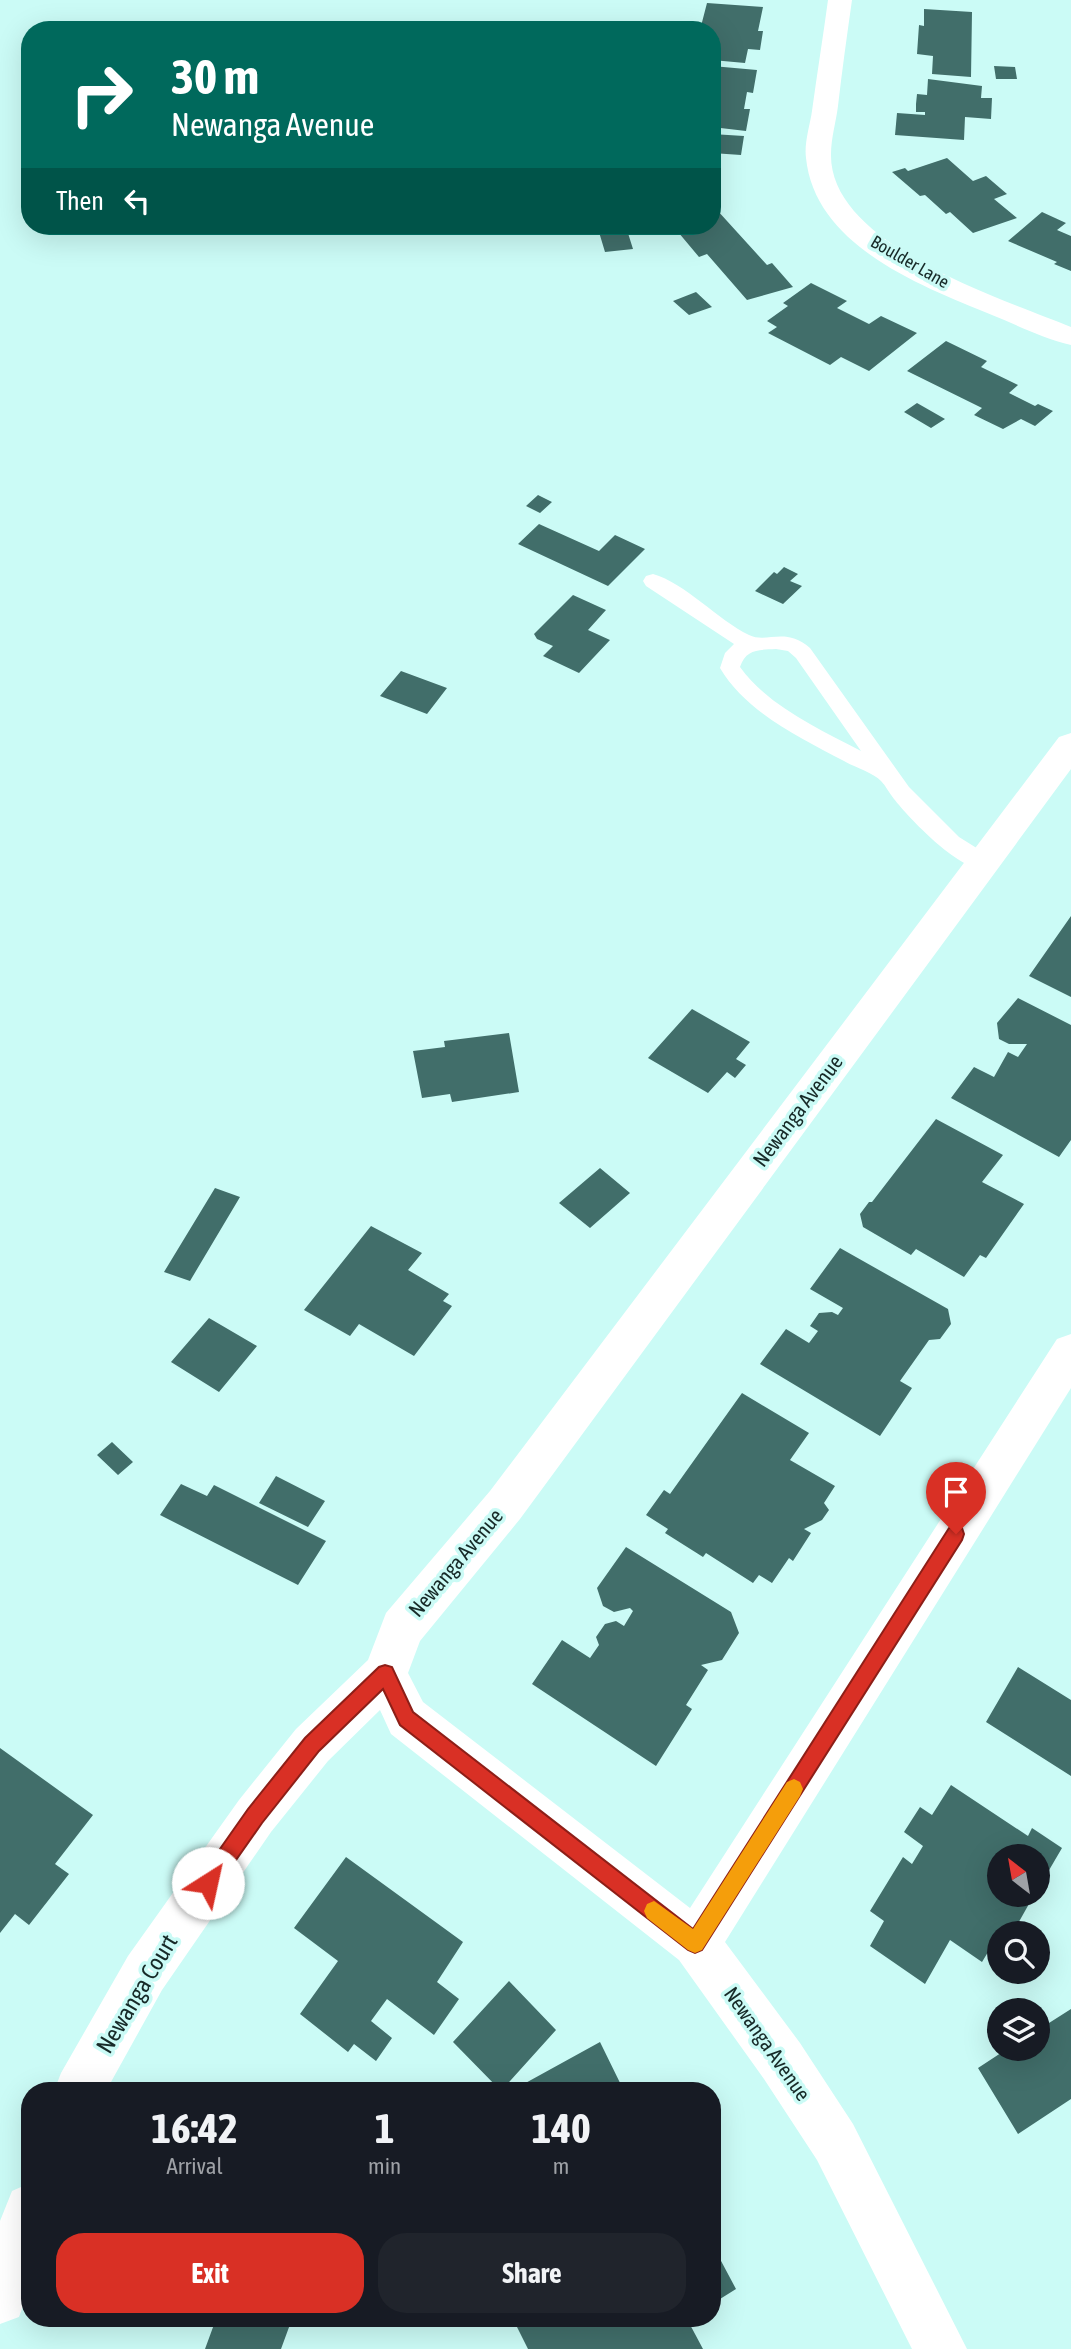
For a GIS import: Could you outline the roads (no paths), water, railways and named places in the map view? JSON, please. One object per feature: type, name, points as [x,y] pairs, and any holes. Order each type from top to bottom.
[{"type":"street","name":"Boulder Lane","points":[[840,0],[818,156],[836,207],[858,231],[919,271],[1071,337]]},
{"type":"street","name":"Newanga Avenue","points":[[940,2349],[835,2142],[782,2061],[695,1943],[407,1718],[385,1674],[402,1628],[505,1504],[1071,745]]},
{"type":"street","points":[[695,1943],[1071,1352]]},
{"type":"street","name":"Newanga Court","points":[[84,2082],[145,1973],[255,1816],[312,1745],[385,1674]]},
{"type":"street","points":[[0,2298],[21,2236]]},
{"type":"lane","points":[[653,581],[748,644]]},
{"type":"lane","points":[[888,775],[824,740],[744,689],[730,668],[735,653],[748,644],[776,642],[794,645],[803,653],[901,793],[951,843],[983,863]]}]
